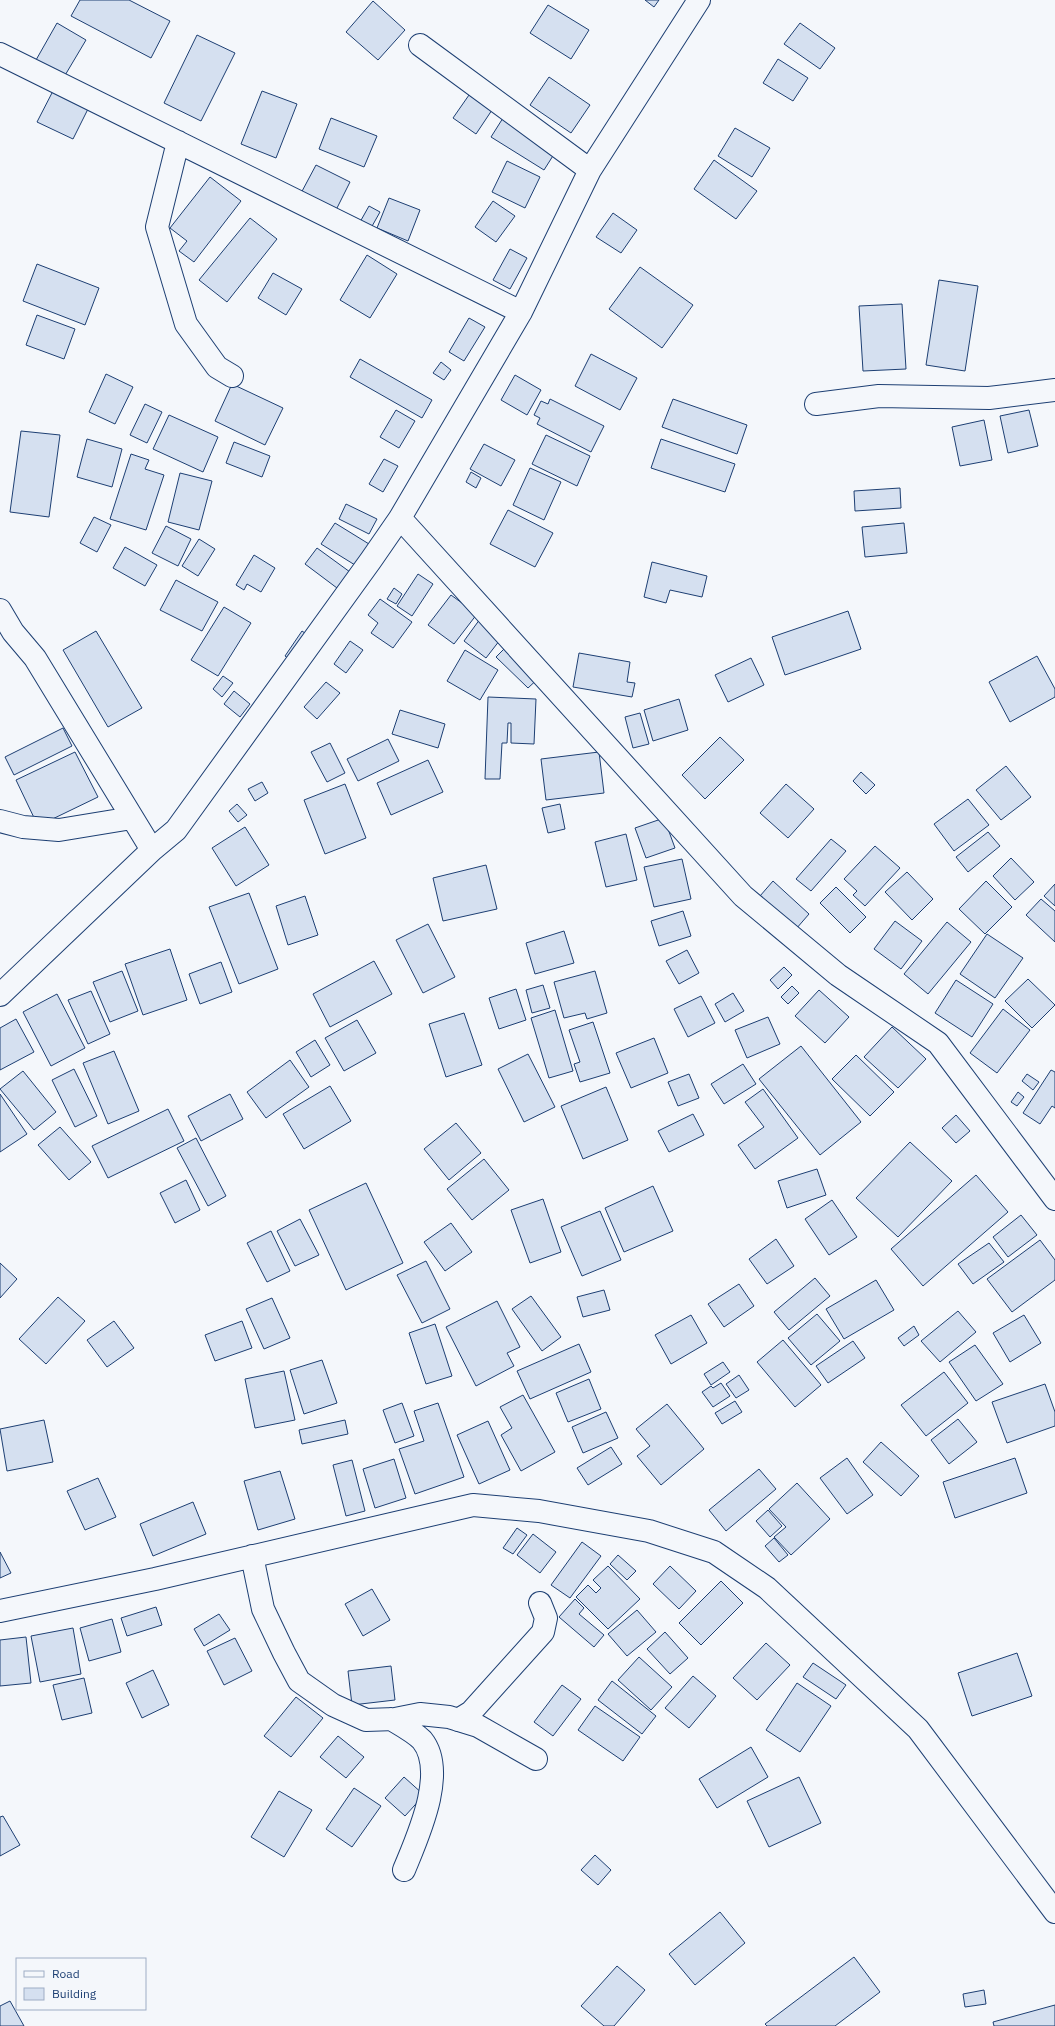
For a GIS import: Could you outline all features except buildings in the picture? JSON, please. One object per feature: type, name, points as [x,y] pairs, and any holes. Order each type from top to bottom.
[{"type":"street","points":[[0,995],[152,850],[176,830],[372,560],[400,518],[521,312],[590,170],[699,0]]},
{"type":"street","points":[[420,45],[590,170]]},
{"type":"street","points":[[0,54],[521,312]]},
{"type":"street","points":[[178,142],[157,227],[186,324],[217,367],[232,376]]},
{"type":"street","points":[[816,404],[879,396],[989,398],[1055,390]]},
{"type":"street","points":[[400,518],[743,896],[838,975],[938,1044],[1055,1199]]},
{"type":"street","points":[[0,610],[13,632],[35,658],[152,850]]},
{"type":"street","points":[[0,821],[23,827],[59,830],[132,818]]},
{"type":"street","points":[[0,1611],[252,1556],[473,1505],[539,1511],[649,1531],[714,1552],[767,1588],[918,1729],[1055,1912]]},
{"type":"street","points":[[252,1556],[263,1608],[299,1681],[332,1705],[366,1720],[391,1719],[420,1714],[449,1717],[478,1726],[536,1759]]},
{"type":"street","points":[[458,1720],[471,1712],[543,1632],[546,1618],[540,1603]]},
{"type":"street","points":[[391,1719],[421,1740],[428,1750],[432,1767],[430,1792],[425,1815],[404,1870]]}]
